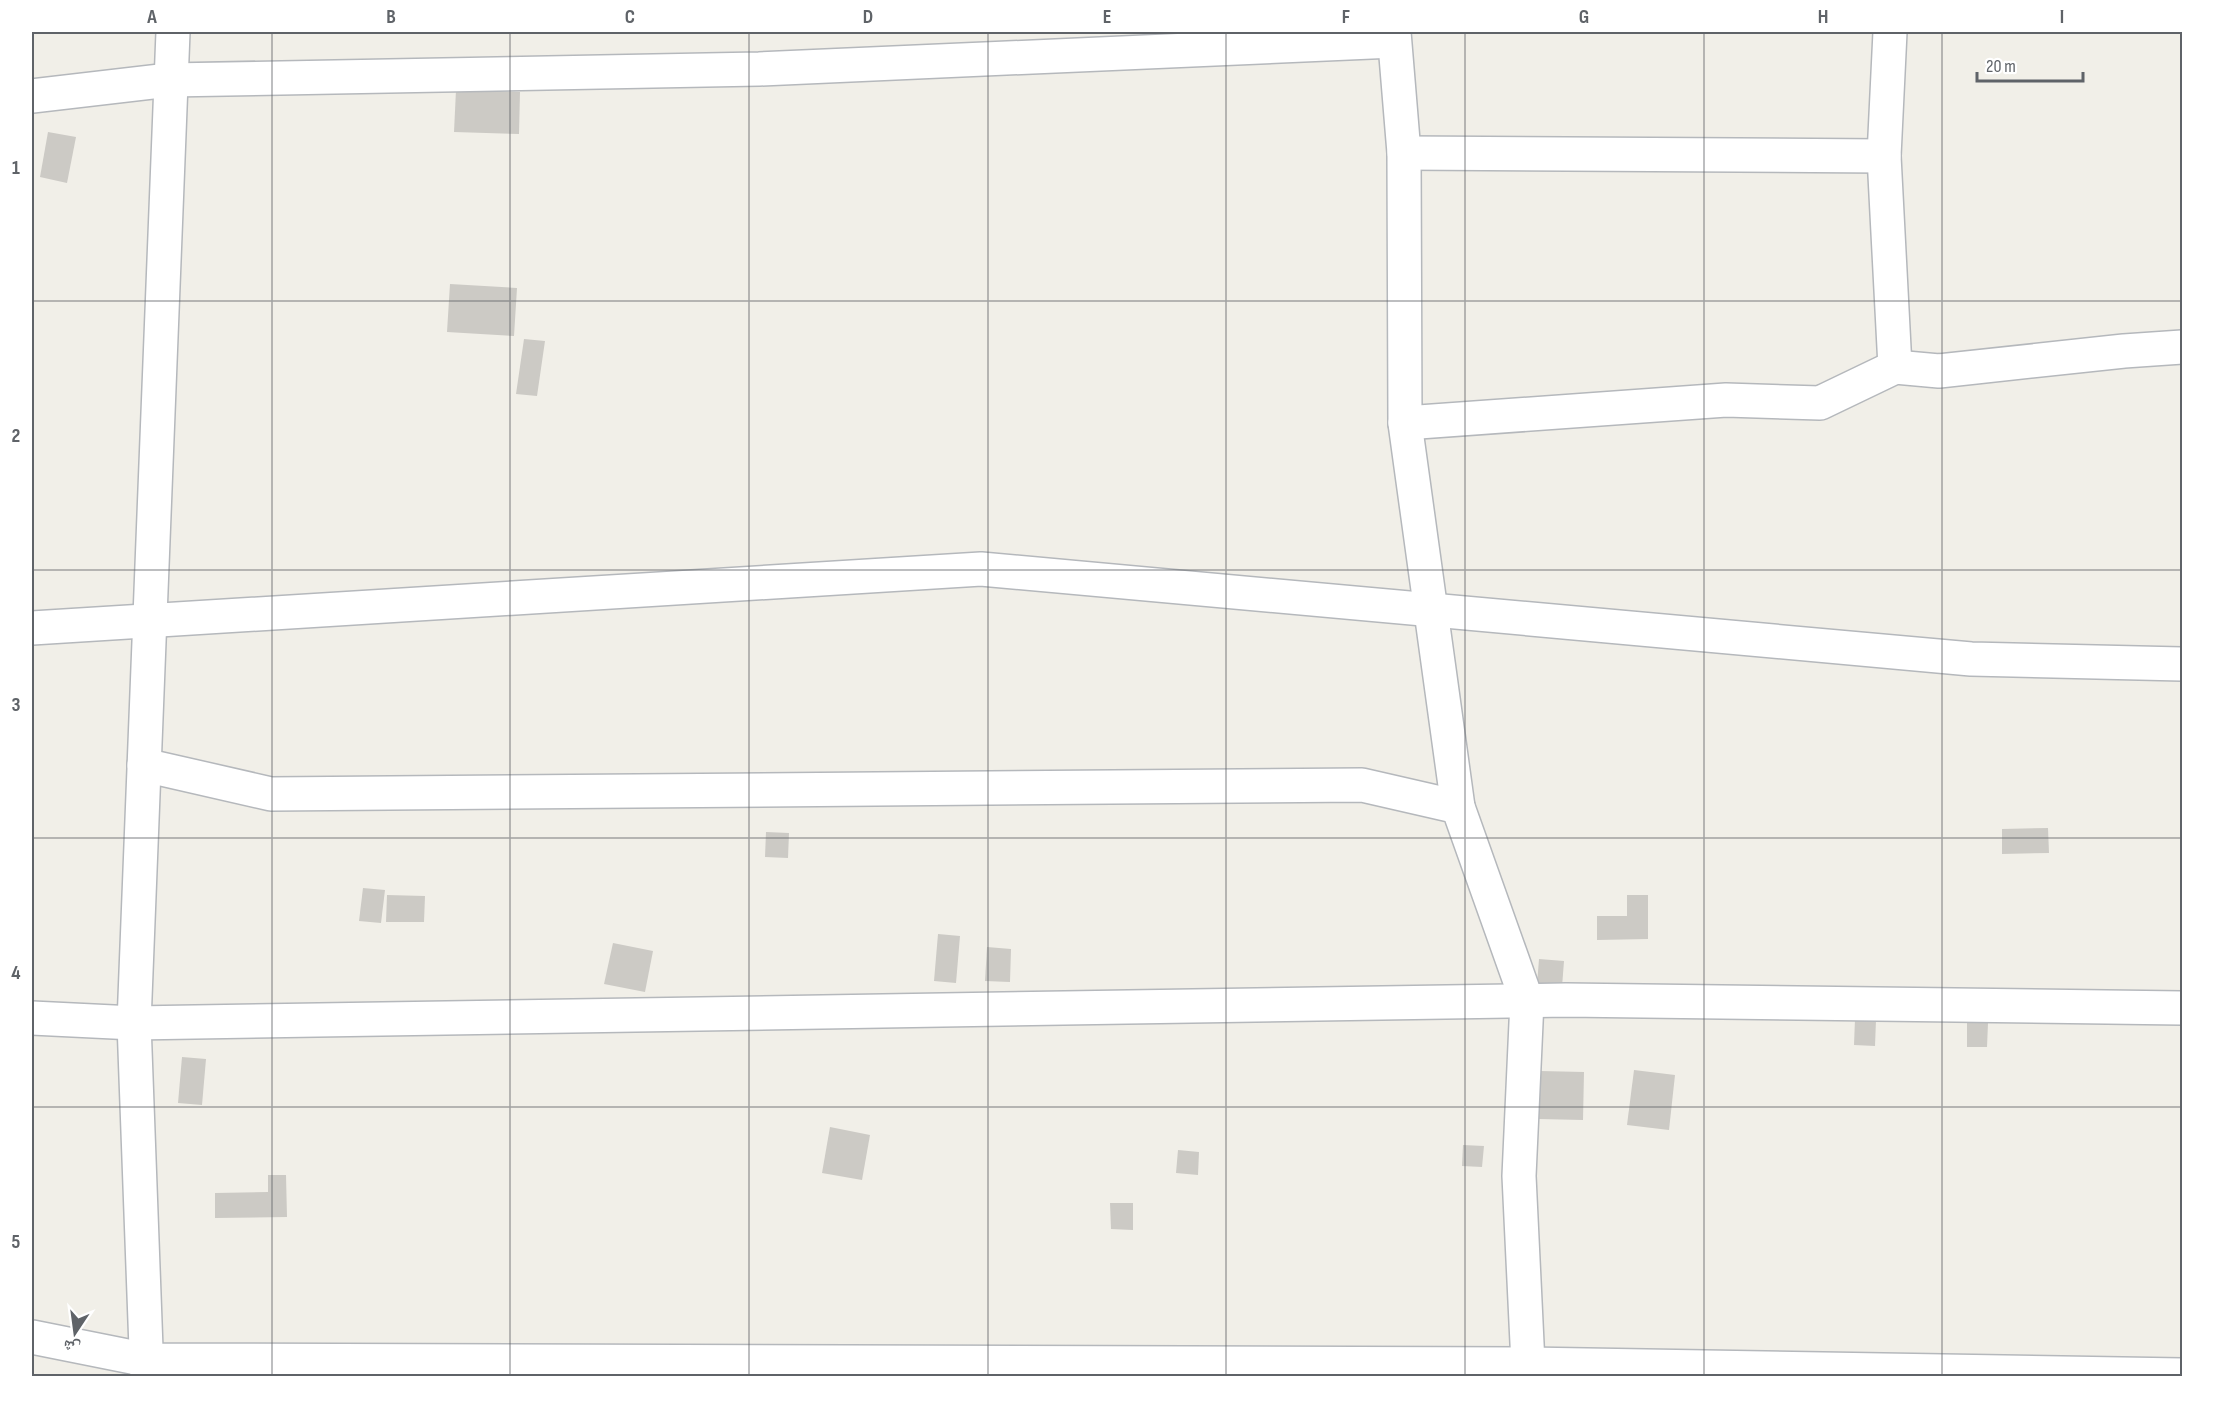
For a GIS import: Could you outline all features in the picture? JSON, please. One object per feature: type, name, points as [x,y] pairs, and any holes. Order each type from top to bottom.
[{"type":"street","points":[[147,1368],[134,1023],[173,32]]},
{"type":"street","points":[[1890,32],[1884,156],[1895,367]]},
{"type":"street","points":[[32,96],[170,80],[759,69],[1394,36],[1404,153],[1405,423],[1458,807],[1527,1001],[1519,1176],[1528,1364]]},
{"type":"street","points":[[1404,153],[1884,156]]},
{"type":"street","points":[[1405,423],[1726,400],[1820,403],[1895,367],[1939,371],[2182,347]]},
{"type":"street","points":[[32,628],[981,569],[1971,659],[2182,664]]},
{"type":"street","points":[[144,765],[271,794],[1362,785],[1458,807]]},
{"type":"street","points":[[32,1018],[134,1023],[1527,1001],[2182,1008]]},
{"type":"street","points":[[32,1337],[147,1368],[1528,1364],[2182,1375]]},
{"type":"building","points":[[456,90],[520,92],[519,134],[454,132]]},
{"type":"building","points":[[48,132],[76,137],[67,183],[40,177]]},
{"type":"building","points":[[450,284],[517,288],[514,336],[447,332]]},
{"type":"building","points":[[524,339],[545,341],[537,396],[516,394]]},
{"type":"building","points":[[2048,828],[2049,853],[2002,854],[2002,829]]},
{"type":"building","points":[[766,832],[789,833],[788,858],[765,857]]},
{"type":"building","points":[[363,888],[385,890],[381,923],[359,921]]},
{"type":"building","points":[[387,895],[425,896],[424,922],[386,922]]},
{"type":"building","points":[[1627,895],[1648,895],[1648,939],[1597,940],[1597,916],[1627,916]]},
{"type":"building","points":[[938,934],[960,936],[956,983],[934,981]]},
{"type":"building","points":[[613,943],[653,951],[645,992],[604,984]]},
{"type":"building","points":[[987,947],[1011,949],[1010,982],[985,981]]},
{"type":"building","points":[[1539,959],[1564,961],[1562,987],[1537,985]]},
{"type":"building","points":[[1855,1019],[1876,1020],[1875,1046],[1854,1045]]},
{"type":"building","points":[[1967,1023],[1988,1023],[1987,1047],[1967,1047]]},
{"type":"building","points":[[182,1057],[206,1059],[202,1105],[178,1103]]},
{"type":"building","points":[[1634,1070],[1675,1075],[1669,1130],[1627,1125]]},
{"type":"building","points":[[1540,1071],[1584,1072],[1583,1120],[1539,1119]]},
{"type":"building","points":[[830,1127],[870,1135],[862,1180],[822,1173]]},
{"type":"building","points":[[1463,1145],[1484,1146],[1482,1167],[1462,1166]]},
{"type":"building","points":[[1178,1150],[1199,1152],[1198,1175],[1176,1173]]},
{"type":"building","points":[[268,1175],[286,1175],[287,1217],[215,1218],[215,1193],[268,1192]]},
{"type":"building","points":[[1110,1203],[1133,1203],[1133,1230],[1111,1229]]}]
